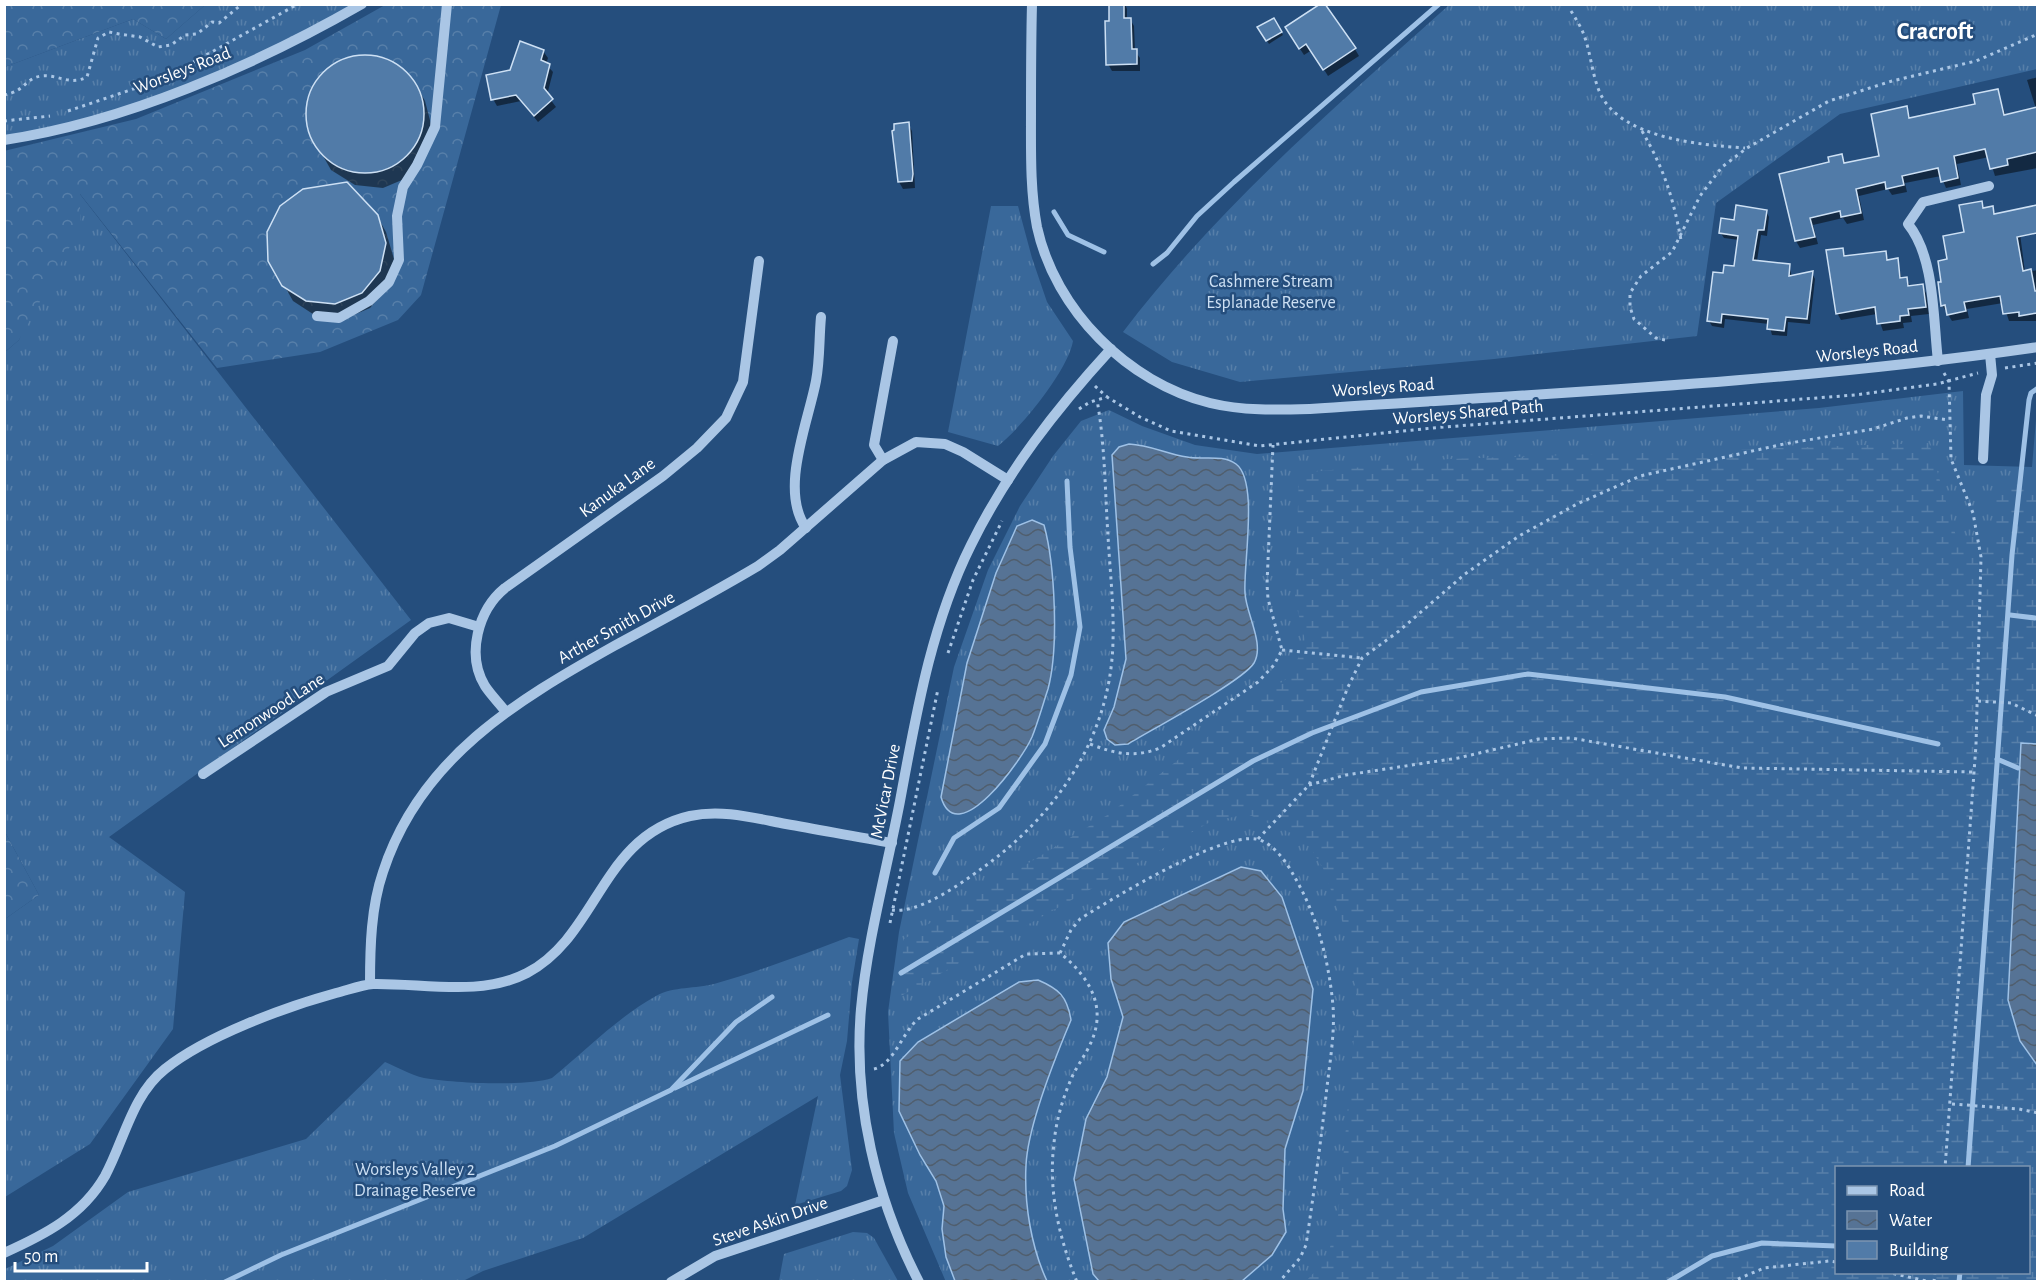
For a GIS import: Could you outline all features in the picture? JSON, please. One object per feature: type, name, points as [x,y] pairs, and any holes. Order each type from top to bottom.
[{"type":"street","name":"Worsleys Road","points":[[4,140],[43,134],[97,120],[221,74],[321,27],[362,4]]},
{"type":"street","points":[[317,316],[339,318],[369,301],[389,282],[399,260],[397,216],[403,187],[417,165],[435,127],[447,4]]},
{"type":"street","name":"Worsleys Road","points":[[1032,4],[1032,192],[1038,228],[1053,272],[1088,326],[1111,350],[1135,369],[1183,394],[1210,403],[1267,410],[1542,395],[1820,373],[1938,361],[2037,347]]},
{"type":"street","points":[[1938,361],[1925,255],[1917,235],[1908,224],[1923,202],[1989,186]]},
{"type":"street","name":"Kanuka Lane","points":[[506,712],[484,685],[475,650],[479,627],[490,604],[498,594],[663,476],[697,448],[726,418],[743,382],[759,261]]},
{"type":"street","points":[[806,528],[801,521],[793,488],[816,378],[821,317]]},
{"type":"street","points":[[883,460],[874,445],[893,341]]},
{"type":"street","name":"McVicar Drive","points":[[919,1281],[884,1200],[864,1106],[860,1040],[866,973],[927,668],[939,626],[970,547],[1008,480],[1050,420],[1111,350]]},
{"type":"street","points":[[1983,459],[1986,395],[1992,369],[1990,354]]},
{"type":"street","name":"Arther Smith Drive","points":[[369,984],[377,890],[407,816],[418,797],[447,763],[506,712],[541,687],[758,566],[806,528],[883,460],[903,447],[916,442],[938,442],[963,452],[1008,480]]},
{"type":"street","name":"Lemonwood Lane","points":[[203,774],[326,692],[388,666],[415,633],[429,623],[449,618],[479,627]]},
{"type":"street","points":[[4,1253],[52,1231],[89,1198],[105,1175],[145,1090],[164,1070],[185,1054],[263,1018],[308,1001],[369,984],[481,987],[527,973],[557,950],[621,858],[650,832],[689,817],[735,814],[892,843]]},
{"type":"street","name":"Steve Askin Drive","points":[[671,1281],[715,1256],[884,1200]]},
{"type":"path","points":[[4,96],[18,93],[28,80],[40,76],[73,82],[87,77],[98,38],[109,32],[140,37],[158,47],[171,45],[185,35],[197,34],[212,22],[219,22],[242,4]]},
{"type":"path","points":[[67,111],[163,79],[298,4]]},
{"type":"path","points":[[1571,11],[1584,34],[1595,76],[1607,104],[1641,130],[1657,157],[1673,196],[1681,240]]},
{"type":"path","points":[[1665,340],[1642,328],[1634,319],[1630,307],[1630,293],[1635,282],[1672,252],[1681,240],[1705,187],[1722,167],[1747,148],[1829,101],[1892,81],[1976,61],[2037,34]]},
{"type":"path","points":[[4,122],[56,115]]},
{"type":"path","points":[[1641,130],[1697,144],[1747,148]]},
{"type":"path","name":"Worsleys Shared Path","points":[[1094,385],[1107,397],[1140,417],[1171,431],[1246,445],[1273,445],[1321,438],[1855,395],[1949,382],[1992,369],[2037,363]]},
{"type":"path","points":[[1946,1166],[1974,772],[1981,557],[1973,513],[1951,459],[1948,420],[1949,382]]},
{"type":"path","points":[[1075,413],[1085,405],[1107,397]]},
{"type":"path","points":[[1665,399],[1665,409]]},
{"type":"path","points":[[892,910],[907,910],[927,902],[978,872],[1020,838],[1046,812],[1063,790],[1090,744],[1107,687],[1113,640],[1097,400]]},
{"type":"path","points":[[1258,839],[1309,785],[1362,658],[1400,631],[1465,574],[1519,536],[1577,504],[1640,476],[1784,444],[1874,429],[1907,418],[1922,416],[1948,420]]},
{"type":"path","points":[[1090,744],[1130,756],[1143,755],[1160,748],[1258,682],[1274,665],[1282,650],[1268,591],[1273,445]]},
{"type":"path","points":[[946,658],[973,580],[1004,517]]},
{"type":"path","points":[[1282,650],[1362,658]]},
{"type":"path","points":[[887,929],[939,685]]},
{"type":"path","points":[[1978,701],[2011,703],[2037,716]]},
{"type":"path","points":[[1309,785],[1346,775],[1458,758],[1539,739],[1571,738],[1742,768],[1974,772]]},
{"type":"path","points":[[1060,953],[1071,930],[1080,919],[1095,909],[1178,864],[1227,842],[1258,839],[1276,851],[1287,863],[1311,911],[1323,944],[1333,1008],[1322,1132],[1306,1245],[1300,1258],[1279,1281]]},
{"type":"path","points":[[885,1065],[909,1027],[955,995],[1026,954],[1060,953],[1078,968],[1090,985],[1096,1004],[1097,1022],[1092,1040],[1072,1077],[1054,1142],[1052,1174],[1056,1215],[1065,1253],[1077,1281]]},
{"type":"path","points":[[874,1063],[875,1076]]},
{"type":"path","points":[[1952,1104],[1979,1105],[2037,1113]]},
{"type":"path","points":[[1731,1281],[1764,1268],[1835,1262]]},
{"type":"path","points":[[1896,1274],[1933,1281]]},
{"type":"green space","points":[[4,5],[205,5],[166,39],[133,19],[5,67]]},
{"type":"green space","points":[[205,5],[362,5],[221,74],[97,120],[5,140],[5,67],[133,19],[166,39]]},
{"type":"green space","points":[[385,5],[501,5],[421,295],[398,320],[320,352],[217,368],[80,194],[80,228],[19,340],[5,352],[4,151],[136,119],[305,50]]},
{"type":"green space","name":"Cashmere Stream Esplanade Reserve","points":[[1449,5],[2037,5],[2037,69],[1840,114],[1716,203],[1697,336],[1494,359],[1240,382],[1172,362],[1123,332],[1160,286],[1237,201],[1320,121]]},
{"type":"green space","points":[[79,193],[411,620],[109,837],[185,892],[173,1029],[90,1144],[5,1197],[5,919],[39,895],[5,832],[5,352],[19,340]]},
{"type":"green space","points":[[991,206],[1018,206],[1047,302],[1073,341],[1063,367],[1043,397],[1019,426],[998,446],[948,432]]},
{"type":"green space","points":[[1963,391],[1964,465],[2032,467],[2037,408],[2037,1281],[946,1282],[908,1193],[894,1133],[888,1012],[899,932],[954,667],[988,570],[1020,506],[1053,456],[1081,421],[1109,410],[1142,426],[1195,445],[1257,454],[1819,408]]},
{"type":"green space","points":[[1929,443],[1956,536],[1994,538],[1997,485],[2037,482],[2037,1281],[1306,1281],[1327,1259],[1338,1217],[1357,1003],[1350,943],[1323,868],[1305,839],[1247,814],[1210,822],[899,997],[904,939],[1109,814],[1252,702],[1291,676],[1305,640],[1295,600],[1299,473],[1449,459]]},
{"type":"green space","points":[[5,832],[39,895],[4,919]]},
{"type":"green space","name":"Worsleys Valley 2 Drainage Reserve","points":[[849,937],[859,939],[852,982],[847,1041],[840,1075],[852,1170],[847,1186],[841,1191],[795,1205],[818,1096],[583,1238],[483,1271],[463,1281],[5,1281],[5,1269],[53,1246],[128,1192],[306,1139],[385,1062],[419,1077],[437,1080],[508,1083],[552,1078],[615,1024],[656,996],[678,989],[707,986],[731,979]]},
{"type":"green space","points":[[853,1232],[867,1233],[874,1238],[898,1281],[779,1281],[784,1254]]},
{"type":"water","points":[[1129,444],[1193,458],[1225,459],[1236,464],[1243,473],[1248,505],[1245,593],[1256,638],[1257,655],[1254,663],[1246,671],[1196,705],[1128,744],[1115,745],[1107,739],[1104,730],[1114,707],[1126,659],[1112,455],[1119,447]]},
{"type":"water","points":[[1032,520],[1044,525],[1051,562],[1054,652],[1048,689],[1032,737],[1003,780],[974,808],[961,814],[949,811],[941,797],[967,663],[996,573],[1017,526]]},
{"type":"water","points":[[2021,743],[2037,744],[2037,1065],[2020,1041],[2008,1000]]},
{"type":"water","points":[[1241,867],[1261,871],[1282,897],[1313,989],[1303,1091],[1285,1149],[1283,1209],[1286,1232],[1272,1255],[1242,1281],[1099,1281],[1093,1274],[1074,1179],[1086,1119],[1107,1077],[1123,1017],[1111,979],[1108,943],[1124,922]]},
{"type":"water","points":[[1038,980],[1061,994],[1071,1020],[1037,1112],[1026,1165],[1026,1194],[1030,1224],[1041,1268],[1047,1281],[955,1281],[946,1257],[942,1229],[944,1206],[936,1181],[920,1155],[899,1111],[900,1061],[918,1042],[1019,982]]},
{"type":"building","points":[[1109,4],[1124,4],[1124,18],[1131,18],[1132,49],[1137,49],[1137,64],[1106,65],[1105,21],[1109,21]]},
{"type":"building","points":[[1320,4],[1325,4],[1356,48],[1323,70],[1306,44],[1299,49],[1285,27]]},
{"type":"building","points":[[1274,18],[1282,32],[1266,41],[1257,27]]},
{"type":"building","points":[[520,41],[544,50],[541,60],[550,64],[544,88],[553,99],[534,116],[516,95],[491,100],[486,75],[510,70]]},
{"type":"building","points":[[365,55],[388,60],[407,72],[419,91],[424,114],[419,137],[407,156],[388,168],[365,173],[342,168],[323,156],[311,137],[306,114],[311,91],[323,72],[342,60]]},
{"type":"building","points":[[1998,89],[2004,115],[2037,107],[2037,152],[2007,159],[2008,165],[1990,169],[1985,149],[1954,156],[1958,178],[1941,182],[1938,168],[1902,176],[1904,185],[1886,189],[1885,182],[1856,189],[1861,213],[1841,217],[1840,211],[1810,218],[1815,237],[1795,241],[1779,174],[1829,162],[1828,157],[1842,154],[1844,163],[1879,156],[1871,114],[1907,106],[1909,118],[1975,104],[1973,94]]},
{"type":"building","points":[[909,122],[912,181],[898,182],[892,131],[894,124]]},
{"type":"building","points":[[347,182],[378,215],[386,243],[380,271],[362,293],[335,304],[306,301],[282,286],[268,261],[267,232],[280,206],[303,189]]},
{"type":"building","points":[[1982,201],[1983,208],[1993,206],[1994,214],[2037,205],[2037,233],[2017,237],[2023,271],[2031,269],[2035,291],[2037,291],[2037,313],[2019,316],[2019,312],[2003,314],[2000,296],[1964,302],[1966,311],[1947,315],[1945,305],[1941,306],[1938,261],[1947,259],[1943,236],[1964,232],[1959,205]]},
{"type":"building","points":[[1736,205],[1767,210],[1764,230],[1758,230],[1753,260],[1790,264],[1789,276],[1813,271],[1807,319],[1786,317],[1784,331],[1767,329],[1768,319],[1722,314],[1721,323],[1707,321],[1713,272],[1723,273],[1724,265],[1734,266],[1738,236],[1719,233],[1721,218],[1734,220]]},
{"type":"building","points":[[1843,248],[1844,256],[1886,251],[1887,260],[1898,258],[1900,278],[1907,277],[1908,286],[1923,284],[1926,307],[1908,309],[1909,315],[1900,316],[1900,321],[1877,324],[1875,307],[1836,314],[1826,250]]},
{"type":"waterway","points":[[1153,264],[1167,253],[1197,216],[1234,182],[1439,4]]},
{"type":"waterway","points":[[1054,212],[1068,235],[1104,252]]},
{"type":"waterway","points":[[1968,1166],[2012,555],[2029,400],[2031,393],[2038,388]]},
{"type":"waterway","points":[[935,873],[954,838],[999,808],[1045,744],[1071,675],[1080,627],[1070,547],[1067,481]]},
{"type":"waterway","points":[[2010,615],[2035,618]]},
{"type":"waterway","points":[[901,973],[1253,761],[1312,733],[1421,692],[1528,674],[1725,697],[1938,744]]},
{"type":"waterway","points":[[1997,759],[2018,768]]},
{"type":"waterway","points":[[225,1282],[281,1255],[555,1146],[671,1090],[736,1022],[772,997]]},
{"type":"waterway","points":[[675,1088],[828,1015]]},
{"type":"waterway","points":[[1668,1282],[1712,1256],[1762,1243],[1835,1246]]},
{"type":"waterway","points":[[1959,1282],[1960,1274]]},
{"type":"district","name":"Cracroft","points":[[1935,31]]}]
